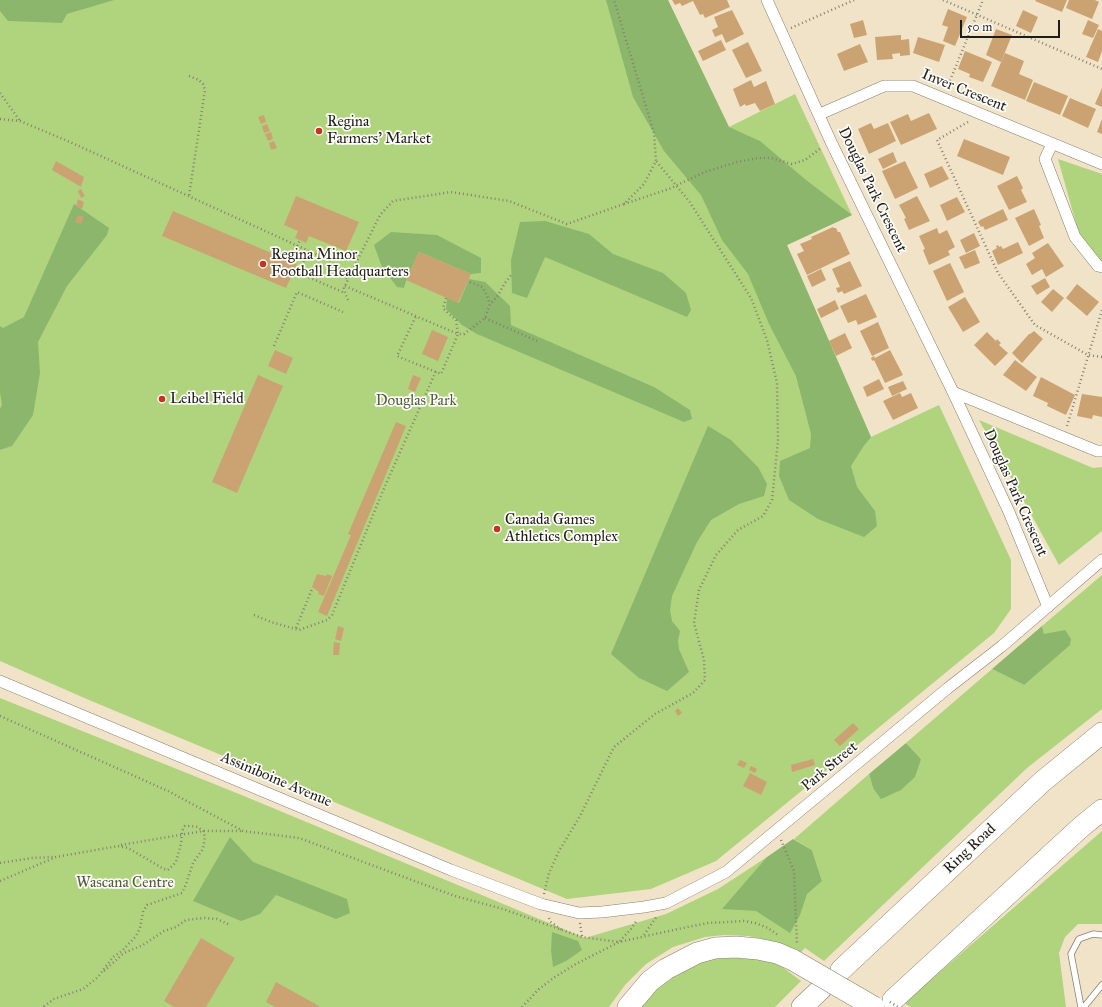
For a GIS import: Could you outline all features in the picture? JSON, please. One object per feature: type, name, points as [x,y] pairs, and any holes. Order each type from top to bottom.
[{"type":"highway","name":"Ring Road","points":[[841,970],[1043,781],[1102,733]]},
{"type":"highway","points":[[628,1007],[650,981],[666,969],[697,953],[715,948],[736,947],[758,949],[777,953],[794,950],[883,1004],[1102,810]]},
{"type":"highway","points":[[802,1007],[821,989]]},
{"type":"street","name":"Douglas Park Crescent","points":[[767,0],[820,114],[831,142],[954,392],[1009,512],[1048,607]]},
{"type":"street","name":"Inver Crescent","points":[[820,114],[884,86],[913,86],[943,97],[975,112],[1102,164]]},
{"type":"street","points":[[1052,144],[1045,159],[1075,237],[1098,266],[1102,267]]},
{"type":"street","name":"Douglas Park Crescent","points":[[954,392],[1102,452]]},
{"type":"street","name":"Park Street","points":[[541,904],[579,913],[644,908],[666,903],[726,872],[1048,607],[1102,560]]},
{"type":"street","name":"Assiniboine Avenue","points":[[0,681],[437,864],[541,904]]},
{"type":"lane","points":[[1083,1007],[1071,954],[1079,939],[1093,934],[1102,935]]},
{"type":"lane","points":[[1083,1007],[1102,985]]},
{"type":"path","points":[[614,0],[654,133],[656,161],[644,184],[624,204]]},
{"type":"path","points":[[782,32],[854,0]]},
{"type":"path","points":[[943,0],[1102,68]]},
{"type":"path","points":[[943,97],[984,0]]},
{"type":"path","points":[[189,76],[199,80],[203,84],[205,90],[189,196]]},
{"type":"path","points":[[0,92],[20,121]]},
{"type":"path","points":[[975,112],[971,120],[937,140],[998,273],[1035,325],[1088,355],[1102,357]]},
{"type":"path","points":[[0,119],[20,121],[70,142],[331,261],[348,280]]},
{"type":"path","points":[[348,300],[345,293],[345,286],[380,215],[394,201],[451,192],[509,201],[567,224],[676,186],[705,172],[758,158],[771,158],[792,164],[805,160],[831,142]]},
{"type":"path","points":[[541,904],[549,872],[559,851],[580,816],[614,748],[655,714],[694,693],[706,680],[704,660],[694,623],[699,590],[716,555],[738,530],[763,516],[772,500],[778,441],[776,383],[767,340],[751,298],[689,201],[656,161]]},
{"type":"path","points":[[297,246],[300,240]]},
{"type":"path","points":[[299,273],[308,251]]},
{"type":"path","points":[[294,271],[345,293]]},
{"type":"path","points":[[345,286],[458,334],[464,334],[485,318],[490,304],[497,297],[512,274]]},
{"type":"path","points":[[470,282],[482,287],[490,304]]},
{"type":"path","points":[[274,346],[297,292],[343,312]]},
{"type":"path","points":[[416,316],[397,356],[441,374],[458,334],[458,324],[456,320],[446,312],[444,308],[446,298]]},
{"type":"path","points":[[1063,437],[1102,310]]},
{"type":"path","points":[[485,318],[537,341]]},
{"type":"path","points":[[254,615],[271,622],[299,630],[327,620],[332,615],[382,493],[436,371]]},
{"type":"path","points":[[296,628],[312,589]]},
{"type":"path","points":[[0,716],[168,791],[243,831]]},
{"type":"path","points":[[98,977],[113,957],[122,951],[136,936],[140,928],[143,912],[147,905],[182,892],[192,863],[203,849],[205,837],[203,831],[198,827],[185,826],[182,832],[181,844],[176,862],[168,870],[128,848],[118,846]]},
{"type":"path","points":[[0,863],[32,858],[56,857],[203,831],[243,831],[299,838],[455,896],[503,909],[582,937],[619,942]]},
{"type":"path","points":[[777,831],[794,871],[794,950]]},
{"type":"path","points":[[0,881],[56,857]]},
{"type":"path","points":[[644,936],[666,903]]},
{"type":"path","points":[[619,942],[631,929],[644,908]]},
{"type":"path","points":[[43,1007],[54,999],[83,989],[124,953],[143,945],[164,931],[176,927],[186,920],[204,918],[217,919],[230,925]]},
{"type":"path","points":[[522,1007],[539,989],[555,977],[574,965],[619,942],[708,923],[744,921],[768,928],[782,937]]},
{"type":"green space","name":"Douglas Park","points":[[0,0],[668,0],[729,127],[795,94],[852,215],[787,245],[871,437],[939,405],[1011,560],[1011,609],[994,633],[716,861],[651,889],[567,899],[89,700],[0,661]]},
{"type":"green space","points":[[0,0],[114,0],[67,14],[62,23],[8,21],[0,11]]},
{"type":"green space","points":[[606,0],[668,0],[729,127],[760,141],[806,180],[852,215],[787,245],[871,437],[851,466],[857,487],[875,511],[877,526],[864,537],[818,519],[789,500],[779,476],[780,461],[810,448],[811,434],[796,376],[769,324],[748,274],[722,240],[701,195],[664,151],[633,97]]},
{"type":"green space","points":[[1058,159],[1102,174],[1102,262],[1079,234]]},
{"type":"green space","points":[[74,204],[109,228],[107,235],[67,286],[38,342],[40,373],[33,415],[12,446],[0,450],[0,409],[2,405],[0,392],[0,326],[3,328],[24,317]]},
{"type":"green space","points":[[545,221],[589,234],[613,254],[663,273],[686,293],[691,310],[687,317],[545,257],[527,298],[512,293],[511,260],[520,222]]},
{"type":"green space","points":[[391,232],[437,235],[481,258],[481,273],[471,274],[419,252],[408,274],[404,288],[397,287],[382,267],[374,245]]},
{"type":"green space","points":[[469,279],[485,282],[510,306],[511,325],[654,387],[690,410],[692,419],[684,422],[477,334],[462,325],[446,309],[447,298],[459,303]]},
{"type":"green space","points":[[979,420],[1093,468],[1102,467],[1102,531],[1059,565]]},
{"type":"green space","points":[[708,426],[731,440],[758,467],[767,484],[764,496],[739,504],[711,520],[697,542],[672,596],[670,610],[672,621],[680,631],[678,641],[679,649],[689,672],[667,691],[639,678],[611,654]]},
{"type":"green space","name":"Wascana Centre","points":[[1102,575],[1102,709],[1027,768],[824,961],[805,948],[800,953],[763,939],[748,936],[724,935],[705,937],[673,947],[646,964],[625,985],[609,1007],[0,1007],[0,698],[244,796],[585,938],[666,914],[718,889],[767,857],[822,881],[812,850],[794,839],[869,774],[873,788],[921,759],[906,743],[992,669],[1024,685],[1044,634],[1042,626]]},
{"type":"green space","points":[[1042,626],[1044,634],[1065,630],[1071,639],[1070,645],[1024,685],[992,669]]},
{"type":"green space","points":[[906,743],[921,759],[915,777],[901,790],[881,799],[873,788],[869,774]]},
{"type":"green space","points":[[1102,831],[1102,924],[1078,924],[1065,937],[1059,953],[1066,1007],[911,1007],[904,1003]]},
{"type":"green space","points":[[230,837],[253,862],[347,899],[350,913],[336,919],[276,895],[260,914],[241,921],[193,901]]},
{"type":"green space","points":[[793,839],[812,850],[822,881],[807,894],[800,915],[790,933],[756,911],[722,909],[767,857]]},
{"type":"green space","points":[[552,932],[578,941],[582,950],[566,961],[553,967],[551,950]]},
{"type":"green space","points":[[715,956],[766,960],[781,966],[801,981],[775,1007],[635,1007],[659,982]]},
{"type":"building","points":[[672,0],[695,0],[682,6],[680,3],[675,5]]},
{"type":"building","points":[[727,0],[730,7],[705,18],[703,14],[700,15],[693,1]]},
{"type":"building","points":[[1067,0],[1062,12],[1035,1]]},
{"type":"building","points":[[1069,0],[1095,0],[1099,2],[1092,19],[1066,8]]},
{"type":"building","points":[[948,9],[967,17],[955,46],[943,41],[948,27],[942,25]]},
{"type":"building","points":[[732,10],[744,34],[726,43],[722,34],[715,37],[712,30],[718,27],[714,17]]},
{"type":"building","points":[[1023,10],[1038,17],[1031,33],[1016,26]]},
{"type":"building","points":[[863,20],[867,35],[854,38],[850,24]]},
{"type":"building","points":[[1088,20],[1099,25],[1093,38],[1082,34]]},
{"type":"building","points":[[996,29],[1012,35],[1001,62],[986,55]]},
{"type":"building","points":[[1098,29],[1102,31],[1102,51],[1098,62],[1086,57]]},
{"type":"building","points":[[901,35],[901,40],[909,39],[910,55],[900,56],[900,53],[892,54],[893,59],[877,60],[875,37]]},
{"type":"building","points":[[918,37],[945,45],[939,62],[913,53]]},
{"type":"building","points":[[721,40],[726,50],[703,61],[698,51]]},
{"type":"building","points":[[748,42],[762,71],[746,78],[732,50]]},
{"type":"building","points":[[860,44],[868,62],[844,71],[837,54]]},
{"type":"building","points":[[965,51],[992,62],[983,82],[969,77],[970,74],[958,69]]},
{"type":"building","points":[[1005,53],[1024,61],[1019,74],[1033,80],[1025,100],[991,86]]},
{"type":"building","points":[[751,80],[754,87],[766,81],[775,104],[760,111],[755,103],[746,106],[745,104],[740,107],[733,89]]},
{"type":"building","points":[[1034,82],[1068,96],[1060,115],[1026,101]]},
{"type":"building","points":[[1102,88],[1102,107],[1095,104]]},
{"type":"building","points":[[1070,98],[1096,109],[1088,128],[1062,116]]},
{"type":"building","points":[[929,113],[937,129],[901,145],[890,122],[908,114],[911,121]]},
{"type":"building","points":[[264,115],[266,122],[261,124],[258,117]]},
{"type":"building","points":[[1102,119],[1102,134],[1097,132]]},
{"type":"building","points":[[871,123],[874,129],[888,123],[896,141],[869,154],[858,129]]},
{"type":"building","points":[[267,124],[270,131],[264,133],[262,126]]},
{"type":"building","points":[[271,132],[273,139],[268,141],[265,134]]},
{"type":"building","points":[[964,139],[1010,157],[1003,175],[957,156]]},
{"type":"building","points":[[274,141],[277,148],[271,150],[269,143]]},
{"type":"building","points":[[893,152],[897,162],[883,169],[878,159]]},
{"type":"building","points":[[56,161],[84,177],[81,187],[52,170]]},
{"type":"building","points":[[905,161],[918,188],[895,199],[882,171]]},
{"type":"building","points":[[942,166],[949,179],[930,188],[924,174]]},
{"type":"building","points":[[1017,176],[1023,188],[1021,190],[1027,202],[1009,210],[997,186]]},
{"type":"building","points":[[81,189],[85,196],[81,198],[78,191]]},
{"type":"building","points":[[296,196],[359,222],[346,251],[309,236],[306,243],[295,238],[298,231],[284,225]]},
{"type":"building","points":[[917,196],[930,221],[909,230],[904,219],[906,218],[899,205]]},
{"type":"building","points":[[957,197],[965,212],[947,221],[940,205]]},
{"type":"building","points":[[78,199],[84,202],[82,209],[76,206]]},
{"type":"building","points":[[1003,209],[1008,220],[985,230],[983,226],[981,227],[978,222],[980,220]]},
{"type":"building","points":[[1034,209],[1041,225],[1039,226],[1044,238],[1029,246],[1015,218]]},
{"type":"building","points":[[173,211],[297,264],[286,288],[162,236]]},
{"type":"building","points":[[78,215],[84,217],[81,224],[75,222]]},
{"type":"building","points":[[833,227],[840,232],[850,254],[807,275],[797,254],[804,251],[800,244]]},
{"type":"building","points":[[937,228],[939,234],[947,230],[955,247],[948,251],[950,255],[929,265],[923,250],[925,249],[919,236]]},
{"type":"building","points":[[974,233],[980,246],[966,253],[960,240]]},
{"type":"building","points":[[1018,242],[1023,253],[998,265],[992,251],[997,248],[996,246],[1001,246],[1003,249]]},
{"type":"building","points":[[1048,243],[1064,266],[1046,277],[1042,269],[1032,275],[1026,264],[1035,258],[1032,253]]},
{"type":"building","points":[[975,250],[980,263],[965,269],[959,257]]},
{"type":"building","points":[[419,252],[471,274],[458,303],[406,280]]},
{"type":"building","points":[[850,261],[862,286],[844,294],[842,291],[838,293],[836,288],[840,287],[832,269]]},
{"type":"building","points":[[950,263],[964,292],[947,301],[933,271]]},
{"type":"building","points":[[821,269],[826,280],[812,287],[807,276]]},
{"type":"building","points":[[1045,278],[1050,287],[1037,295],[1031,286]]},
{"type":"building","points":[[1077,284],[1099,302],[1087,316],[1066,298]]},
{"type":"building","points":[[1053,289],[1064,298],[1052,312],[1041,302]]},
{"type":"building","points":[[866,294],[877,317],[858,325],[856,320],[848,323],[840,306]]},
{"type":"building","points":[[965,297],[980,322],[963,332],[948,307]]},
{"type":"building","points":[[835,300],[839,309],[821,318],[817,309]]},
{"type":"building","points":[[878,322],[889,348],[872,356],[860,331]]},
{"type":"building","points":[[432,330],[448,337],[438,361],[422,354]]},
{"type":"building","points":[[1034,331],[1043,339],[1022,363],[1012,353],[1029,334]]},
{"type":"building","points":[[987,332],[996,341],[997,339],[1001,343],[999,345],[1008,353],[995,366],[974,345]]},
{"type":"building","points":[[845,333],[852,348],[836,356],[829,341]]},
{"type":"building","points":[[275,350],[293,358],[286,374],[268,366]]},
{"type":"building","points":[[890,350],[903,375],[885,383],[874,360],[872,361],[871,358],[874,356],[875,358]]},
{"type":"building","points":[[1015,360],[1037,377],[1026,391],[1003,375]]},
{"type":"building","points":[[258,375],[283,386],[237,493],[212,482]]},
{"type":"building","points":[[413,375],[421,378],[415,392],[408,389]]},
{"type":"building","points":[[1041,377],[1075,395],[1066,415],[1047,406],[1048,403],[1033,396]]},
{"type":"building","points":[[879,379],[884,389],[867,397],[863,387]]},
{"type":"building","points":[[903,381],[907,389],[892,396],[888,387]]},
{"type":"building","points":[[900,393],[902,397],[911,393],[918,408],[893,420],[883,401]]},
{"type":"building","points":[[1082,394],[1102,397],[1102,417],[1093,415],[1092,419],[1077,416]]},
{"type":"building","points":[[396,422],[406,426],[327,616],[318,612],[351,535],[348,534]]},
{"type":"building","points":[[317,574],[326,576],[327,574],[332,576],[324,596],[318,594],[319,592],[312,587]]},
{"type":"building","points":[[338,626],[344,628],[341,641],[335,639]]},
{"type":"building","points":[[334,642],[340,643],[339,655],[333,655]]},
{"type":"building","points":[[678,708],[682,713],[678,716],[675,711]]},
{"type":"building","points":[[853,723],[859,729],[840,746],[834,740]]},
{"type":"building","points":[[813,759],[815,765],[792,772],[791,765]]},
{"type":"building","points":[[740,760],[747,763],[744,768],[737,765]]},
{"type":"building","points":[[751,766],[757,769],[755,773],[749,770]]},
{"type":"building","points":[[750,773],[767,782],[761,795],[743,786]]},
{"type":"building","points":[[201,938],[235,958],[206,1007],[174,1007],[164,1001]]},
{"type":"building","points":[[276,982],[319,1007],[275,1007],[266,1002]]},
{"type":"place","name":"Regina Farmers' Market","points":[[319,131]]},
{"type":"place","name":"Regina Minor Football Headquarters","points":[[263,264]]},
{"type":"place","name":"Leibel Field","points":[[162,399]]},
{"type":"place","name":"Canada Games Athletics Complex","points":[[497,529]]}]
